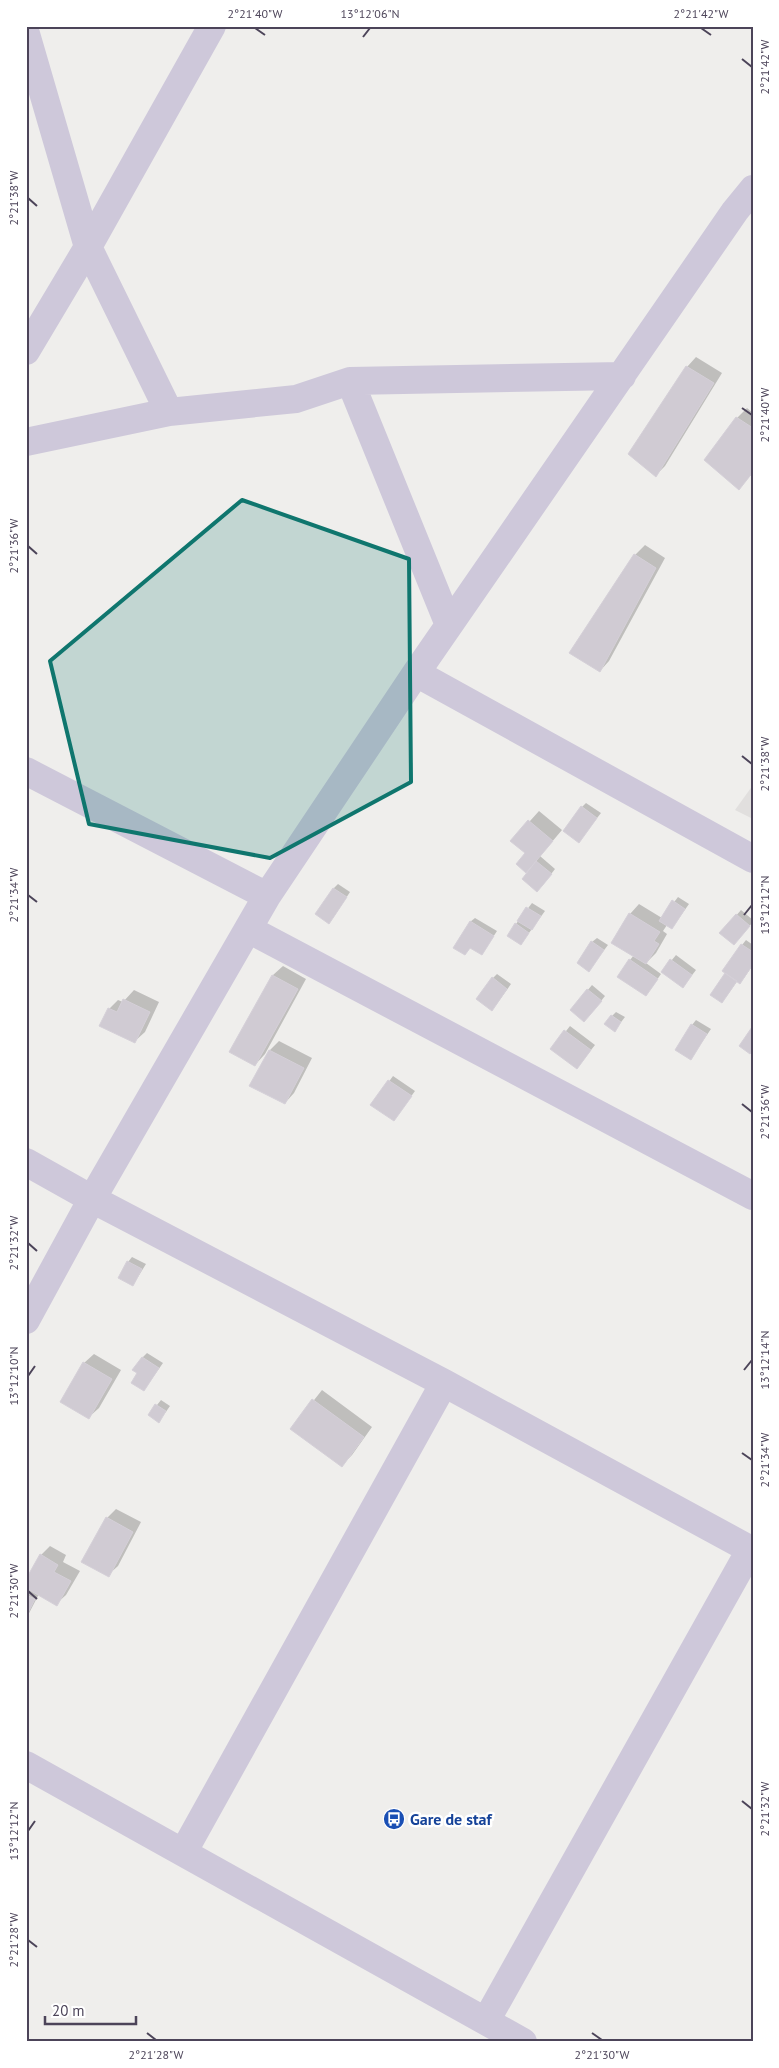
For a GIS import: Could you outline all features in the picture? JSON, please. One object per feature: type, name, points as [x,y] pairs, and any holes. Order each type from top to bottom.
[{"type":"street","points":[[26,350],[88,247],[212,26]]},
{"type":"street","points":[[26,34],[88,247],[169,412]]},
{"type":"street","points":[[26,1320],[92,1199],[267,896],[449,625],[735,211],[753,189]]},
{"type":"street","points":[[26,442],[169,412],[296,399],[350,382],[622,376]]},
{"type":"street","points":[[350,382],[449,625]]},
{"type":"street","points":[[416,674],[753,859]]},
{"type":"street","points":[[26,770],[267,896]]},
{"type":"street","points":[[248,929],[753,1196]]},
{"type":"street","points":[[26,1162],[92,1199],[444,1383],[752,1550],[486,2021]]},
{"type":"street","points":[[184,1851],[444,1383]]},
{"type":"street","points":[[26,1765],[184,1851],[523,2042]]},
{"type":"highlighted area","points":[[242,500],[409,559],[411,782],[270,858],[89,824],[50,661]]},
{"type":"shaded area","points":[[753,785],[753,819],[735,810]]},
{"type":"building","points":[[686,366],[714,383],[656,477],[628,454]]},
{"type":"building","points":[[736,417],[753,428],[753,472],[739,490],[704,460]]},
{"type":"building","points":[[634,554],[656,568],[600,672],[569,653]]},
{"type":"building","points":[[581,806],[597,818],[579,843],[563,831]]},
{"type":"building","points":[[528,820],[553,841],[526,873],[516,864],[525,853],[510,841]]},
{"type":"building","points":[[536,861],[552,874],[537,892],[522,879]]},
{"type":"building","points":[[333,888],[347,897],[329,924],[315,914]]},
{"type":"building","points":[[672,900],[685,909],[672,929],[659,921]]},
{"type":"building","points":[[526,907],[541,916],[532,930],[517,921]]},
{"type":"building","points":[[629,913],[660,932],[654,941],[659,944],[646,964],[611,943]]},
{"type":"building","points":[[736,914],[750,926],[734,945],[719,933]]},
{"type":"building","points":[[470,921],[494,936],[482,955],[470,948],[465,955],[453,948]]},
{"type":"building","points":[[515,923],[529,933],[521,945],[507,936]]},
{"type":"building","points":[[591,941],[604,950],[589,972],[577,963]]},
{"type":"building","points":[[741,944],[753,952],[753,964],[740,984],[722,971]]},
{"type":"building","points":[[629,959],[658,979],[646,996],[617,977]]},
{"type":"building","points":[[670,959],[692,975],[683,988],[661,972]]},
{"type":"building","points":[[725,973],[737,981],[722,1003],[710,995]]},
{"type":"building","points":[[272,975],[298,989],[255,1066],[229,1052]]},
{"type":"building","points":[[492,977],[507,989],[492,1011],[476,999]]},
{"type":"building","points":[[587,989],[602,1001],[584,1022],[570,1010]]},
{"type":"building","points":[[123,999],[150,1012],[135,1043],[99,1026],[108,1008],[117,1012]]},
{"type":"building","points":[[611,1015],[621,1022],[615,1032],[604,1024]]},
{"type":"building","points":[[691,1024],[707,1034],[691,1060],[675,1050]]},
{"type":"building","points":[[752,1027],[753,1050],[750,1054],[739,1046]]},
{"type":"building","points":[[564,1030],[591,1050],[577,1069],[550,1049]]},
{"type":"building","points":[[269,1050],[304,1068],[285,1104],[249,1086]]},
{"type":"building","points":[[388,1080],[412,1096],[394,1121],[370,1105]]},
{"type":"building","points":[[127,1261],[142,1269],[133,1286],[118,1278]]},
{"type":"building","points":[[142,1357],[159,1368],[144,1391],[131,1383],[137,1373],[132,1370]]},
{"type":"building","points":[[83,1362],[112,1379],[89,1419],[60,1402]]},
{"type":"building","points":[[312,1399],[364,1437],[342,1467],[290,1429]]},
{"type":"building","points":[[155,1404],[166,1411],[159,1423],[148,1415]]},
{"type":"building","points":[[106,1517],[133,1532],[109,1577],[81,1562]]},
{"type":"building","points":[[40,1554],[58,1565],[54,1572],[71,1581],[57,1606],[26,1588],[26,1579]]},
{"type":"building","points":[[26,1595],[35,1599],[26,1617]]},
{"type":"place","name":"Gare de staf","points":[[394,1819]]}]
